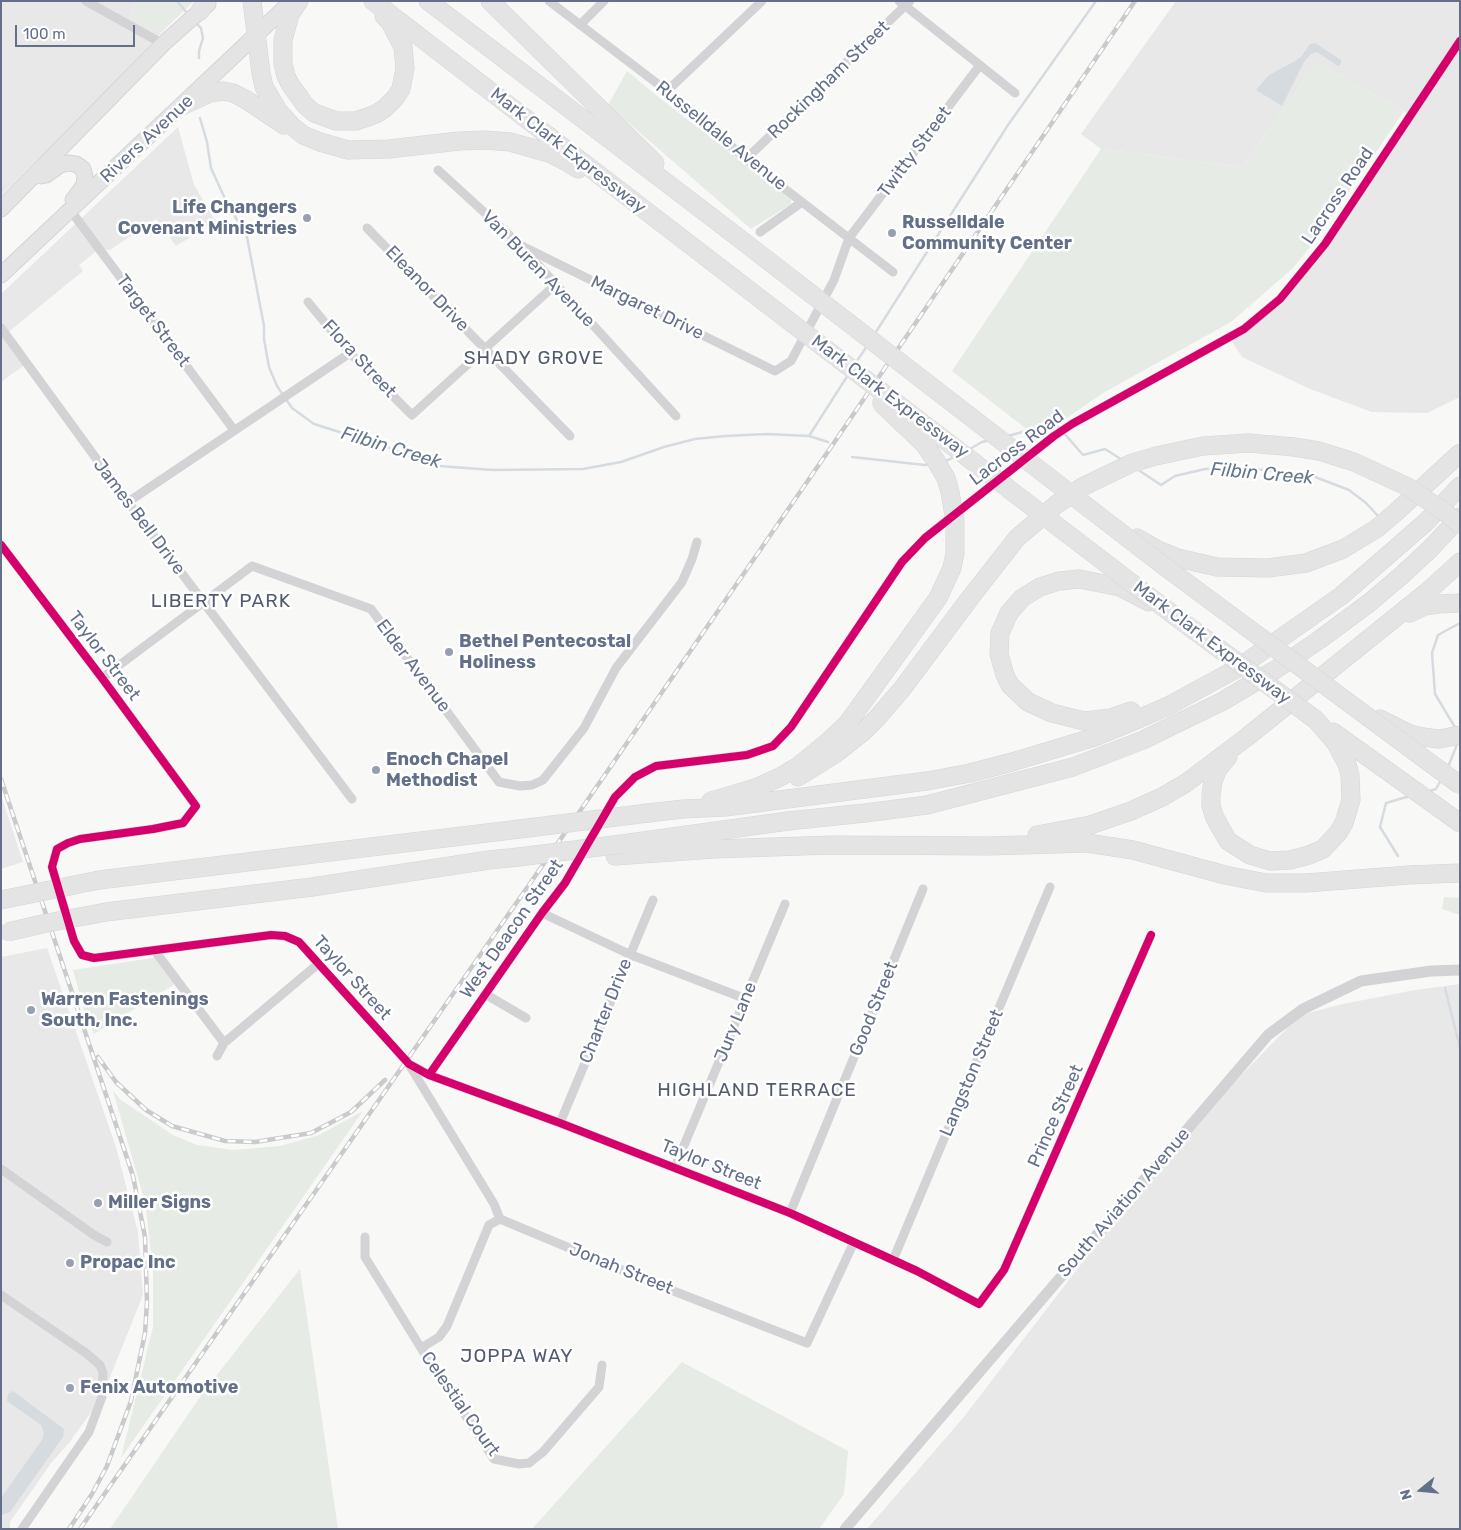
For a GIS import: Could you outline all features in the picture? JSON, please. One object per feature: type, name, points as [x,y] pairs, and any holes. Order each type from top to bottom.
[{"type":"highway","points":[[252,1],[264,87],[279,112],[292,126],[303,134]]},
{"type":"highway","points":[[299,1],[290,14],[283,40],[283,64],[286,76],[297,95],[314,113],[336,121],[346,122],[366,118],[385,108],[395,98],[404,79],[405,57],[400,39],[390,22],[370,1]]},
{"type":"highway","name":"Mark Clark Expressway","points":[[373,1],[1180,620],[1460,823]]},
{"type":"highway","name":"Mark Clark Expressway","points":[[428,1],[1164,566],[1460,785]]},
{"type":"highway","points":[[490,1],[718,222]]},
{"type":"highway","points":[[182,106],[210,93],[224,91],[233,93],[278,122],[320,142],[348,150],[484,140],[522,144],[565,160],[602,186],[660,222]]},
{"type":"highway","points":[[1,900],[99,880],[683,808],[758,787],[780,778],[797,767],[847,724],[938,598],[952,568],[956,535],[953,508],[943,472],[925,445],[798,327]]},
{"type":"highway","points":[[717,799],[750,795],[770,789],[804,774],[848,745],[877,718],[896,696],[1017,538],[1057,504],[1077,490],[1132,463],[1203,446],[1268,444],[1319,451],[1384,474],[1434,504],[1460,525]]},
{"type":"highway","points":[[1106,520],[1158,550],[1178,558],[1217,567],[1252,569],[1286,566],[1325,557],[1368,535],[1396,513],[1460,453]]},
{"type":"highway","points":[[683,808],[725,807],[927,781],[970,773],[1095,737],[1168,706],[1216,680],[1264,650],[1341,596],[1419,528],[1460,486]]},
{"type":"highway","points":[[619,850],[788,820],[927,805],[1073,767],[1143,740],[1223,702],[1319,640],[1369,603],[1430,548],[1460,517]]},
{"type":"highway","points":[[944,845],[1069,830],[1131,811],[1162,797],[1202,772],[1247,737],[1427,592],[1460,562]]},
{"type":"highway","points":[[1180,620],[1120,587],[1094,581],[1059,581],[1048,584],[1022,598],[1009,613],[1000,633],[999,654],[1010,685],[1028,702],[1038,708],[1084,721],[1111,718],[1216,680]]},
{"type":"highway","points":[[1387,624],[1425,606],[1454,603]]},
{"type":"highway","points":[[1334,693],[1410,734],[1439,739],[1460,735]]},
{"type":"highway","points":[[1247,737],[1218,769],[1213,781],[1211,806],[1215,818],[1228,841],[1250,855],[1270,861],[1300,858],[1323,849],[1344,823],[1351,800],[1347,764],[1342,752],[1316,720]]},
{"type":"highway","points":[[5,933],[106,912],[312,887],[489,860],[619,850],[832,845],[990,846],[1087,843],[1133,850],[1225,875],[1266,883],[1306,884],[1409,875],[1460,874]]},
{"type":"main road","name":"Rivers Avenue","points":[[1,275],[292,1]]},
{"type":"main road","points":[[1,208],[163,44],[206,5]]},
{"type":"main road","points":[[31,179],[46,175],[60,165],[68,163],[76,164],[83,169],[85,176],[84,185],[73,199],[71,211]]},
{"type":"main road","points":[[1,256],[8,258],[24,253]]},
{"type":"main road","points":[[1,267],[24,253]]},
{"type":"street","points":[[86,1],[163,44]]},
{"type":"street","name":"Russelldale Avenue","points":[[549,1],[667,91],[746,159],[893,272]]},
{"type":"street","points":[[580,24],[604,1]]},
{"type":"street","points":[[667,91],[762,1]]},
{"type":"street","points":[[905,3],[1015,93]]},
{"type":"street","name":"Rockingham Street","points":[[746,159],[905,3]]},
{"type":"street","name":"Lacross Road","points":[[615,797],[635,776],[656,766],[747,755],[773,746],[791,727],[902,562],[925,538],[1054,436],[1072,424],[1244,329],[1280,299],[1325,244],[1460,40]]},
{"type":"street","name":"Twitty Street","points":[[775,371],[791,361],[834,280],[849,238],[980,65]]},
{"type":"street","name":"Van Buren Avenue","points":[[438,170],[520,246],[676,416]]},
{"type":"street","points":[[760,232],[802,202]]},
{"type":"street","name":"Target Street","points":[[71,211],[234,430]]},
{"type":"street","name":"Eleanor Drive","points":[[367,228],[570,436]]},
{"type":"street","name":"Margaret Drive","points":[[520,246],[775,371]]},
{"type":"street","points":[[486,348],[555,285]]},
{"type":"street","name":"Flora Street","points":[[308,302],[350,353],[412,415],[486,348]]},
{"type":"street","name":"James Bell Drive","points":[[1,328],[204,604],[352,799]]},
{"type":"street","points":[[128,502],[274,402],[350,353]]},
{"type":"street","name":"Elder Avenue","points":[[102,678],[204,604],[252,566],[371,609],[499,782],[520,786],[532,785],[543,780],[584,728],[616,668],[682,582],[697,542]]},
{"type":"street","name":"Taylor Street","points":[[1,545],[196,806],[183,823],[152,830],[80,839],[56,849],[52,867],[74,941],[82,955],[94,958],[271,935],[285,936],[299,942],[409,1064],[429,1075],[560,1123],[790,1213],[893,1260],[979,1304]]},
{"type":"street","name":"West Deacon Street","points":[[429,1075],[565,883],[615,797]]},
{"type":"street","name":"Langston Street","points":[[893,1260],[1050,886]]},
{"type":"street","name":"Good Street","points":[[790,1213],[923,889]]},
{"type":"street","name":"Charter Drive","points":[[560,1123],[653,900]]},
{"type":"street","name":"Jury Lane","points":[[675,1167],[785,904]]},
{"type":"street","points":[[542,913],[630,954],[746,999]]},
{"type":"street","name":"Prince Street","points":[[979,1304],[1004,1270],[1151,934]]},
{"type":"street","points":[[155,951],[224,1043]]},
{"type":"street","points":[[217,1056],[224,1043],[318,964]]},
{"type":"street","name":"South Aviation Avenue","points":[[846,1529],[1268,1035],[1303,1009],[1361,981],[1431,971],[1460,970]]},
{"type":"street","points":[[486,994],[526,1018]]},
{"type":"street","points":[[409,1064],[494,1204],[500,1219],[489,1225],[447,1326],[439,1337],[421,1348]]},
{"type":"street","points":[[1,1169],[94,1235],[108,1242]]},
{"type":"street","name":"Jonah Street","points":[[500,1219],[653,1283],[807,1343],[854,1242]]},
{"type":"street","name":"Celestial Court","points":[[365,1237],[365,1257],[421,1348],[494,1459],[519,1464],[529,1463],[543,1452],[599,1387],[602,1365]]},
{"type":"street","points":[[1,1295],[86,1353],[100,1365],[103,1373],[102,1397],[89,1432],[22,1529]]},
{"type":"shaded area","points":[[1,1],[137,1],[130,18],[161,33],[85,113],[1,196]]},
{"type":"shaded area","points":[[137,1],[194,1],[161,33],[130,18]]},
{"type":"shaded area","points":[[1176,1],[1460,1],[1460,397],[1427,413],[1372,412],[1310,389],[1242,357],[1229,337],[1280,299],[1325,244],[1410,115],[1317,63],[1242,167],[1101,149],[1081,134]]},
{"type":"shaded area","points":[[1315,43],[1341,60],[1341,64],[1338,66],[1317,52],[1311,54],[1304,62],[1282,106],[1256,90],[1269,75],[1301,57],[1310,44]]},
{"type":"shaded area","points":[[1317,63],[1404,111],[1318,237],[1293,268],[1231,322],[1103,393],[1038,438],[952,371],[1101,149],[1242,167]]},
{"type":"shaded area","points":[[627,71],[791,199],[791,204],[751,229],[608,105]]},
{"type":"shaded area","points":[[178,127],[194,185],[216,222],[176,246],[156,219],[110,250],[99,249],[79,265],[83,271],[6,334],[27,363],[1,382],[1,294]]},
{"type":"shaded area","points":[[1,795],[23,862],[1,869]]},
{"type":"shaded area","points":[[1444,897],[1460,898],[1460,915],[1442,909]]},
{"type":"shaded area","points":[[47,948],[116,1147],[138,1232],[143,1295],[102,1397],[69,1443],[51,1463],[10,1522],[10,1529],[1,1529],[1,957]]},
{"type":"shaded area","points":[[159,957],[178,982],[94,1034],[85,1013],[73,970]]},
{"type":"shaded area","points":[[1460,984],[1460,1529],[867,1529],[963,1418],[1144,1182],[1213,1104],[1300,1015],[1343,1004],[1415,990]]},
{"type":"shaded area","points":[[113,1091],[121,1100],[173,1135],[197,1145],[233,1150],[280,1146],[319,1135],[363,1111],[121,1458],[153,1327],[153,1268],[145,1202]]},
{"type":"shaded area","points":[[300,1269],[338,1529],[110,1529],[202,1394]]},
{"type":"shaded area","points":[[682,1362],[848,1451],[844,1494],[819,1529],[532,1529]]},
{"type":"shaded area","points":[[13,1391],[64,1429],[63,1437],[10,1512],[1,1515],[1,1498],[42,1440],[44,1433],[41,1425],[7,1401],[8,1394]]},
{"type":"waterway","name":"Filbin Creek","points":[[177,1],[188,14]]},
{"type":"waterway","points":[[874,335],[1008,125],[1096,1]]},
{"type":"waterway","name":"Filbin Creek","points":[[195,22],[201,28],[203,38],[199,58]]},
{"type":"waterway","name":"Filbin Creek","points":[[200,118],[207,142],[211,168],[226,201],[247,237],[264,326],[264,339],[269,367],[277,386],[292,408],[314,424],[439,466],[493,470],[583,469],[621,462],[664,447],[695,439],[725,436],[767,434],[809,436],[828,442]]},
{"type":"waterway","points":[[855,364],[867,346]]},
{"type":"waterway","points":[[809,436],[848,375]]},
{"type":"waterway","name":"Filbin Creek","points":[[1008,436],[1055,423],[1060,429]]},
{"type":"waterway","name":"Filbin Creek","points":[[1064,433],[1083,455],[1105,449],[1124,461]]},
{"type":"waterway","name":"Filbin Creek","points":[[968,450],[990,440]]},
{"type":"waterway","name":"Filbin Creek","points":[[943,462],[957,456]]},
{"type":"waterway","name":"Filbin Creek","points":[[852,457],[925,465],[931,464]]},
{"type":"waterway","name":"Filbin Creek","points":[[1137,469],[1161,485],[1175,476],[1205,469],[1254,469],[1310,475],[1349,490],[1366,503],[1379,517]]},
{"type":"waterway","points":[[1456,729],[1435,694],[1432,653],[1438,635],[1460,623]]},
{"type":"waterway","points":[[1448,767],[1458,742]]},
{"type":"waterway","points":[[1427,792],[1436,789],[1441,780]]},
{"type":"waterway","points":[[1398,856],[1380,827],[1386,803],[1410,796]]},
{"type":"waterway","points":[[1445,988],[1460,1048]]},
{"type":"railway","points":[[80,1529],[531,882],[827,453],[1135,1]]},
{"type":"railway","points":[[1,779],[133,1176],[145,1237],[147,1302],[145,1333],[131,1401],[107,1466],[92,1494],[69,1529]]},
{"type":"railway","points":[[98,1057],[116,1082],[146,1110],[172,1126],[225,1141],[255,1142],[311,1133],[351,1112],[385,1080]]},
{"type":"cycle path","points":[[429,1075],[565,883],[615,797],[635,777],[656,766],[747,755],[773,746],[791,727],[902,562],[925,538],[1054,436],[1072,424],[1244,329],[1280,299],[1325,244],[1460,41]]},
{"type":"cycle path","points":[[1,545],[196,806],[183,823],[80,839],[57,849],[52,867],[74,941],[82,955],[94,958],[271,935],[285,936],[299,942],[409,1064],[429,1075],[560,1123],[790,1213],[917,1271],[979,1304],[1004,1270],[1151,935]]},
{"type":"place","name":"Life Changers Covenant Ministries","points":[[307,218]]},
{"type":"place","name":"Russelldale Community Center","points":[[892,233]]},
{"type":"place","name":"Bethel Pentecostal Holiness","points":[[449,652]]},
{"type":"place","name":"Enoch Chapel Methodist","points":[[376,770]]},
{"type":"place","name":"Warren Fastenings South, Inc.","points":[[31,1010]]},
{"type":"place","name":"Miller Signs","points":[[98,1203]]},
{"type":"place","name":"Propac Inc","points":[[70,1263]]},
{"type":"place","name":"Fenix Automotive","points":[[70,1388]]},
{"type":"district","name":"SHADY GROVE","points":[[534,359]]},
{"type":"district","name":"LIBERTY PARK","points":[[221,602]]},
{"type":"district","name":"HIGHLAND TERRACE","points":[[757,1091]]},
{"type":"district","name":"JOPPA WAY","points":[[517,1357]]}]
